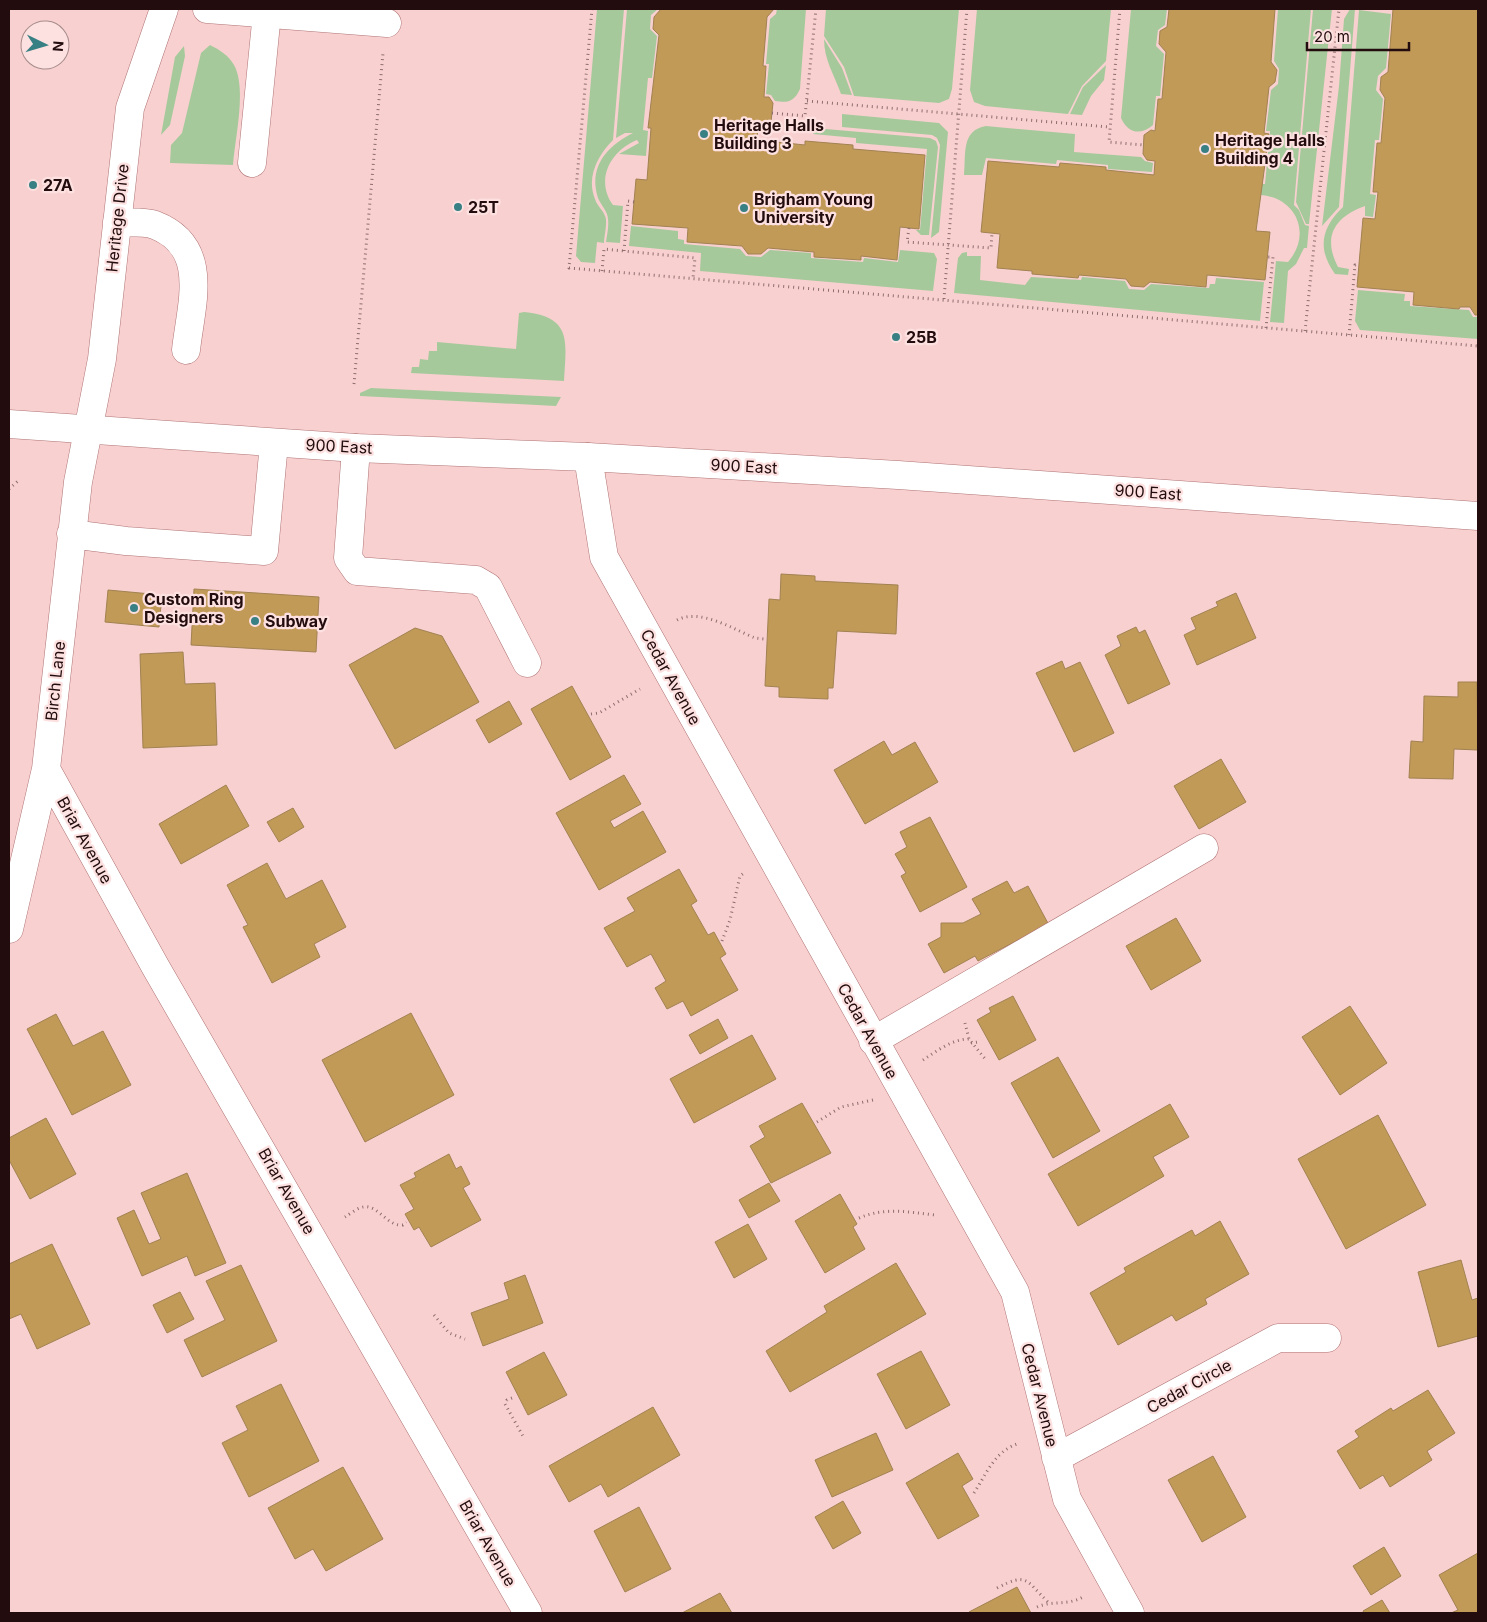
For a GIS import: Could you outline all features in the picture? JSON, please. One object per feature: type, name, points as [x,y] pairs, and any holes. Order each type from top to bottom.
[{"type":"street","name":"Heritage Drive","points":[[87,431],[102,358],[130,108],[164,9]]},
{"type":"street","points":[[207,9],[267,13],[386,34]]},
{"type":"street","points":[[252,163],[267,13]]},
{"type":"street","points":[[117,222],[154,224],[172,234],[188,251],[194,272],[186,350]]},
{"type":"street","name":"900 East","points":[[9,424],[87,431],[356,448],[588,458],[918,477],[1478,516]]},
{"type":"street","name":"Birch Lane","points":[[9,929],[46,769],[71,534],[87,431]]},
{"type":"street","points":[[71,534],[126,541],[264,552],[274,443]]},
{"type":"street","points":[[356,448],[348,558],[356,571],[476,580],[488,587],[527,662]]},
{"type":"street","name":"Cedar Avenue","points":[[588,458],[596,518],[604,557],[1015,1292],[1068,1500],[1130,1613]]},
{"type":"street","name":"Briar Avenue","points":[[46,769],[155,966],[528,1613]]},
{"type":"street","points":[[873,1040],[1204,848]]},
{"type":"street","name":"Cedar Circle","points":[[1056,1458],[1278,1338],[1328,1338]]},
{"type":"path","points":[[592,9],[569,268],[1478,346]]},
{"type":"path","points":[[772,113],[805,116],[816,9]]},
{"type":"path","points":[[944,299],[967,9]]},
{"type":"path","points":[[1120,9],[1109,142],[1144,145]]},
{"type":"path","points":[[1305,331],[1338,9]]},
{"type":"path","points":[[354,384],[386,34]]},
{"type":"path","points":[[807,101],[1110,127]]},
{"type":"path","points":[[624,251],[628,201],[634,202]]},
{"type":"path","points":[[909,228],[908,242],[991,248],[992,233]]},
{"type":"path","points":[[602,271],[604,249],[695,258],[693,278]]},
{"type":"path","points":[[1266,328],[1273,257],[1267,257]]},
{"type":"path","points":[[1349,335],[1355,265],[1359,265]]},
{"type":"path","points":[[9,489],[18,481]]},
{"type":"path","points":[[677,620],[683,617],[704,618],[755,638],[764,639]]},
{"type":"path","points":[[591,714],[598,713],[640,689]]},
{"type":"path","points":[[722,941],[729,926],[740,876],[744,872]]},
{"type":"path","points":[[964,1017],[970,1041],[986,1060]]},
{"type":"path","points":[[923,1060],[961,1039],[978,1042]]},
{"type":"path","points":[[817,1122],[841,1107],[873,1100]]},
{"type":"path","points":[[345,1217],[362,1207],[368,1207],[394,1224],[403,1225],[406,1222]]},
{"type":"path","points":[[859,1218],[886,1210],[938,1215]]},
{"type":"path","points":[[434,1315],[449,1333],[465,1339]]},
{"type":"path","points":[[512,1398],[507,1400],[505,1404],[524,1438]]},
{"type":"path","points":[[974,1493],[1001,1453],[1009,1446],[1020,1443]]},
{"type":"path","points":[[997,1588],[1016,1578],[1023,1579],[1048,1602]]},
{"type":"path","points":[[1037,1607],[1048,1602],[1069,1604],[1083,1597]]},
{"type":"green space","points":[[597,9],[624,9],[613,140],[598,159],[592,183],[596,201],[606,219],[604,243],[597,242],[595,263],[581,262],[576,256]]},
{"type":"green space","points":[[627,9],[658,9],[651,15],[650,29],[657,36],[652,78],[648,78],[643,130],[648,131],[646,156],[619,154],[639,143],[637,140],[627,145],[613,159],[608,167],[606,176],[605,186],[613,205],[623,206],[620,243],[606,242],[608,216],[598,198],[596,177],[598,167],[608,151],[615,144],[633,133],[625,133],[616,138]]},
{"type":"green space","points":[[777,9],[806,9],[800,89],[793,99],[787,102],[775,101],[771,95],[766,94],[769,64],[766,64],[770,19],[776,14]]},
{"type":"green space","points":[[826,9],[959,9],[952,89],[949,99],[939,103],[854,96],[844,67],[824,36]]},
{"type":"green space","points":[[977,9],[1111,9],[1106,61],[1082,86],[1068,114],[985,106],[974,102],[970,90]]},
{"type":"green space","points":[[1131,9],[1167,9],[1165,25],[1158,30],[1156,46],[1164,54],[1160,96],[1156,96],[1153,125],[1139,132],[1127,127],[1121,118]]},
{"type":"green space","points":[[1278,9],[1311,9],[1294,205],[1299,210],[1305,225],[1309,226],[1307,248],[1304,248],[1296,264],[1288,271],[1284,323],[1270,322],[1276,261],[1288,262],[1299,241],[1299,230],[1292,210],[1284,203],[1261,195],[1262,184],[1265,184],[1270,131],[1266,131],[1271,90],[1278,84],[1279,69],[1274,61]]},
{"type":"green space","points":[[1313,9],[1332,9],[1309,224],[1306,224],[1296,202]]},
{"type":"green space","points":[[1350,9],[1355,9],[1339,207],[1322,226],[1339,86],[1344,19]]},
{"type":"green space","points":[[1359,10],[1391,14],[1386,68],[1378,76],[1376,90],[1383,99],[1379,140],[1375,140],[1370,194],[1376,195],[1373,217],[1365,216],[1365,206],[1339,222],[1334,229],[1332,237],[1333,256],[1338,267],[1349,269],[1348,275],[1335,274],[1329,265],[1324,247],[1324,239],[1330,223],[1343,207]]},
{"type":"green space","points":[[824,39],[842,68],[852,95],[841,94],[828,60]]},
{"type":"green space","points":[[210,45],[229,58],[238,75],[240,100],[233,165],[170,163],[171,145],[182,133],[201,53]]},
{"type":"green space","points":[[184,46],[185,56],[170,125],[161,135],[175,57]]},
{"type":"green space","points":[[1106,65],[1104,80],[1091,96],[1082,115],[1070,114],[1083,87]]},
{"type":"green space","points":[[842,114],[939,123],[948,132],[939,232],[931,238],[940,145],[937,138],[932,135],[842,127]]},
{"type":"green space","points":[[986,126],[1075,134],[1074,152],[1141,157],[1145,161],[1153,163],[1152,172],[1108,169],[1108,165],[1057,160],[1056,164],[986,158],[982,175],[964,175],[966,144],[972,132]]},
{"type":"green space","points":[[814,128],[930,138],[936,141],[938,147],[929,235],[921,235],[916,230],[920,230],[927,149],[856,143],[856,138],[813,134]]},
{"type":"green space","points":[[631,226],[678,231],[678,239],[684,240],[684,244],[740,249],[746,256],[761,257],[770,250],[811,253],[811,258],[863,262],[864,258],[898,262],[900,250],[934,253],[937,259],[933,291],[700,271],[701,253],[629,246]]},
{"type":"green space","points":[[967,252],[967,256],[981,256],[980,280],[1025,285],[1031,277],[1081,280],[1082,277],[1125,281],[1129,289],[1144,290],[1151,284],[1209,288],[1210,284],[1215,284],[1216,278],[1264,282],[1260,321],[954,293],[958,258],[962,253]]},
{"type":"green space","points":[[1358,290],[1405,294],[1404,301],[1410,301],[1410,306],[1469,310],[1473,317],[1478,317],[1478,339],[1360,330],[1355,321]]},
{"type":"green space","points":[[524,312],[551,319],[559,326],[565,343],[564,381],[411,373],[412,367],[419,367],[420,359],[428,360],[429,351],[437,351],[437,342],[516,349],[519,313]]},
{"type":"green space","points":[[371,388],[561,397],[556,406],[360,396],[360,393]]},
{"type":"building","name":"Heritage Halls Building 3","points":[[661,9],[774,9],[767,17],[763,66],[766,66],[764,97],[769,97],[773,103],[771,122],[768,128],[758,127],[757,140],[805,145],[805,141],[853,145],[853,149],[925,155],[919,229],[900,227],[897,260],[861,256],[861,260],[814,257],[814,252],[768,248],[761,254],[748,254],[742,246],[687,242],[688,228],[632,224],[636,179],[647,180],[651,128],[648,128],[659,35],[653,29],[654,17]]},
{"type":"building","name":"Heritage Halls Building 4","points":[[1169,9],[1275,9],[1271,62],[1277,70],[1275,82],[1269,87],[1264,133],[1269,134],[1256,231],[1270,232],[1265,280],[1207,275],[1206,287],[1150,282],[1144,287],[1131,286],[1126,279],[1079,275],[1078,278],[1032,274],[1032,271],[997,268],[1000,234],[981,232],[988,161],[1059,167],[1060,163],[1106,167],[1106,170],[1154,175],[1155,161],[1147,160],[1143,154],[1144,135],[1151,130],[1155,131],[1158,99],[1162,99],[1166,52],[1159,44],[1160,31],[1167,27]]},
{"type":"building","points":[[1393,9],[1478,9],[1478,315],[1475,315],[1470,307],[1460,307],[1459,309],[1413,305],[1414,292],[1357,287],[1363,218],[1375,219],[1378,192],[1373,192],[1377,143],[1381,143],[1385,98],[1380,90],[1381,77],[1388,72]]},
{"type":"building","points":[[781,574],[815,576],[815,581],[898,585],[896,634],[837,631],[833,688],[828,688],[828,699],[779,697],[779,687],[765,686],[769,599],[780,600]]},
{"type":"building","name":"Subway","points":[[194,589],[319,597],[316,652],[191,645]]},
{"type":"building","name":"Custom Ring Designers","points":[[108,590],[162,595],[159,627],[105,622]]},
{"type":"building","points":[[1236,593],[1256,638],[1197,665],[1184,635],[1196,629],[1191,618],[1218,606],[1216,602]]},
{"type":"building","points":[[1136,627],[1139,633],[1145,630],[1170,684],[1128,704],[1105,655],[1121,646],[1117,636]]},
{"type":"building","points":[[415,628],[442,636],[479,702],[395,749],[349,665]]},
{"type":"building","points":[[183,652],[185,684],[215,683],[217,745],[143,748],[140,654]]},
{"type":"building","points":[[1062,661],[1065,669],[1080,662],[1114,733],[1074,752],[1036,673]]},
{"type":"building","points":[[1458,682],[1477,682],[1478,750],[1454,749],[1453,779],[1409,778],[1411,741],[1423,742],[1424,696],[1458,697]]},
{"type":"building","points":[[572,686],[611,757],[570,780],[531,709]]},
{"type":"building","points":[[509,701],[522,724],[489,743],[476,720]]},
{"type":"building","points":[[884,741],[892,755],[915,742],[938,782],[865,824],[834,770]]},
{"type":"building","points":[[1221,759],[1246,802],[1199,829],[1174,786]]},
{"type":"building","points":[[624,775],[641,804],[610,821],[614,828],[643,811],[666,852],[599,890],[556,813]]},
{"type":"building","points":[[226,785],[249,826],[181,864],[159,824]]},
{"type":"building","points":[[293,808],[304,827],[279,842],[267,822]]},
{"type":"building","points":[[930,817],[967,887],[920,912],[901,876],[906,873],[895,854],[907,847],[900,832]]},
{"type":"building","points":[[267,863],[286,899],[322,880],[346,927],[314,944],[320,957],[272,983],[243,927],[248,925],[227,885]]},
{"type":"building","points":[[679,869],[697,901],[691,905],[708,935],[714,932],[726,954],[720,958],[738,990],[691,1016],[683,1001],[667,1009],[655,988],[666,981],[651,954],[627,967],[604,928],[635,911],[627,898]]},
{"type":"building","points":[[1007,881],[1014,893],[1028,886],[1050,927],[1020,944],[1018,940],[978,961],[975,956],[944,973],[928,944],[941,937],[941,923],[963,923],[981,914],[972,899]]},
{"type":"building","points":[[1176,918],[1201,961],[1151,990],[1126,946]]},
{"type":"building","points":[[1013,996],[1036,1040],[999,1060],[977,1020],[991,1012],[989,1008]]},
{"type":"building","points":[[1350,1006],[1387,1063],[1340,1095],[1302,1037]]},
{"type":"building","points":[[411,1013],[454,1095],[365,1142],[322,1060]]},
{"type":"building","points":[[56,1014],[73,1046],[103,1031],[131,1085],[72,1115],[27,1029]]},
{"type":"building","points":[[718,1019],[728,1038],[700,1054],[689,1035]]},
{"type":"building","points":[[752,1035],[776,1079],[694,1123],[670,1079]]},
{"type":"building","points":[[1058,1057],[1100,1131],[1053,1158],[1011,1083]]},
{"type":"building","points":[[802,1103],[831,1153],[771,1183],[750,1146],[765,1137],[759,1126]]},
{"type":"building","points":[[1170,1104],[1189,1137],[1153,1157],[1164,1176],[1078,1226],[1048,1174]]},
{"type":"building","points":[[1378,1115],[1426,1205],[1346,1249],[1298,1159]]},
{"type":"building","points":[[46,1118],[76,1174],[30,1199],[9,1160],[9,1138]]},
{"type":"building","points":[[449,1154],[456,1169],[461,1166],[470,1184],[463,1188],[481,1220],[431,1247],[419,1227],[414,1230],[405,1214],[414,1209],[400,1185],[416,1177],[414,1173]]},
{"type":"building","points":[[187,1173],[226,1263],[195,1276],[187,1256],[142,1276],[117,1218],[134,1210],[149,1244],[161,1239],[141,1193]]},
{"type":"building","points":[[769,1183],[780,1201],[749,1218],[739,1200]]},
{"type":"building","points":[[840,1194],[857,1224],[853,1227],[865,1249],[825,1273],[795,1221]]},
{"type":"building","points":[[1220,1221],[1249,1274],[1205,1299],[1207,1304],[1176,1321],[1172,1315],[1118,1345],[1090,1293],[1126,1272],[1124,1268],[1192,1230],[1195,1236]]},
{"type":"building","points":[[748,1224],[767,1259],[734,1278],[715,1242]]},
{"type":"building","points":[[52,1244],[90,1324],[37,1349],[21,1314],[9,1319],[9,1264]]},
{"type":"building","points":[[1461,1260],[1472,1300],[1478,1298],[1478,1336],[1438,1347],[1418,1272]]},
{"type":"building","points":[[896,1263],[926,1314],[790,1392],[766,1351],[827,1312],[824,1306]]},
{"type":"building","points":[[241,1265],[277,1341],[202,1377],[184,1340],[225,1320],[206,1281]]},
{"type":"building","points":[[525,1275],[543,1323],[483,1346],[471,1313],[509,1299],[504,1283]]},
{"type":"building","points":[[180,1292],[194,1319],[167,1333],[153,1305]]},
{"type":"building","points":[[921,1351],[950,1405],[906,1429],[877,1374]]},
{"type":"building","points":[[544,1352],[567,1395],[528,1415],[506,1372]]},
{"type":"building","points":[[281,1384],[319,1461],[249,1497],[222,1443],[248,1430],[236,1406]]},
{"type":"building","points":[[1428,1390],[1455,1433],[1427,1451],[1432,1460],[1390,1487],[1383,1475],[1360,1489],[1337,1451],[1359,1437],[1355,1431],[1391,1408],[1393,1411]]},
{"type":"building","points":[[653,1407],[680,1455],[608,1497],[601,1484],[569,1502],[549,1466]]},
{"type":"building","points":[[876,1433],[893,1470],[832,1497],[815,1460]]},
{"type":"building","points":[[958,1453],[973,1479],[962,1486],[979,1516],[938,1539],[906,1483]]},
{"type":"building","points":[[1213,1456],[1246,1517],[1202,1542],[1168,1480]]},
{"type":"building","points":[[343,1467],[383,1539],[326,1571],[313,1549],[295,1559],[268,1508]]},
{"type":"building","points":[[843,1501],[861,1533],[833,1549],[815,1517]]},
{"type":"building","points":[[639,1507],[671,1569],[625,1592],[594,1531]]},
{"type":"building","points":[[1384,1547],[1401,1576],[1371,1595],[1353,1566]]},
{"type":"building","points":[[1478,1553],[1478,1613],[1451,1613],[1458,1610],[1439,1575]]},
{"type":"building","points":[[1017,1587],[1031,1613],[969,1612]]},
{"type":"building","points":[[720,1593],[732,1613],[682,1613]]},
{"type":"building","points":[[1382,1600],[1390,1613],[1364,1613],[1363,1611]]},
{"type":"place","name":"Heritage Halls Building 3","points":[[704,134]]},
{"type":"place","name":"Heritage Halls Building 4","points":[[1205,149]]},
{"type":"place","name":"27A","points":[[33,185]]},
{"type":"place","name":"25T","points":[[458,207]]},
{"type":"place","name":"Brigham Young University","points":[[744,208]]},
{"type":"place","name":"25B","points":[[896,337]]},
{"type":"place","name":"Custom Ring Designers","points":[[134,608]]},
{"type":"place","name":"Subway","points":[[255,621]]}]
